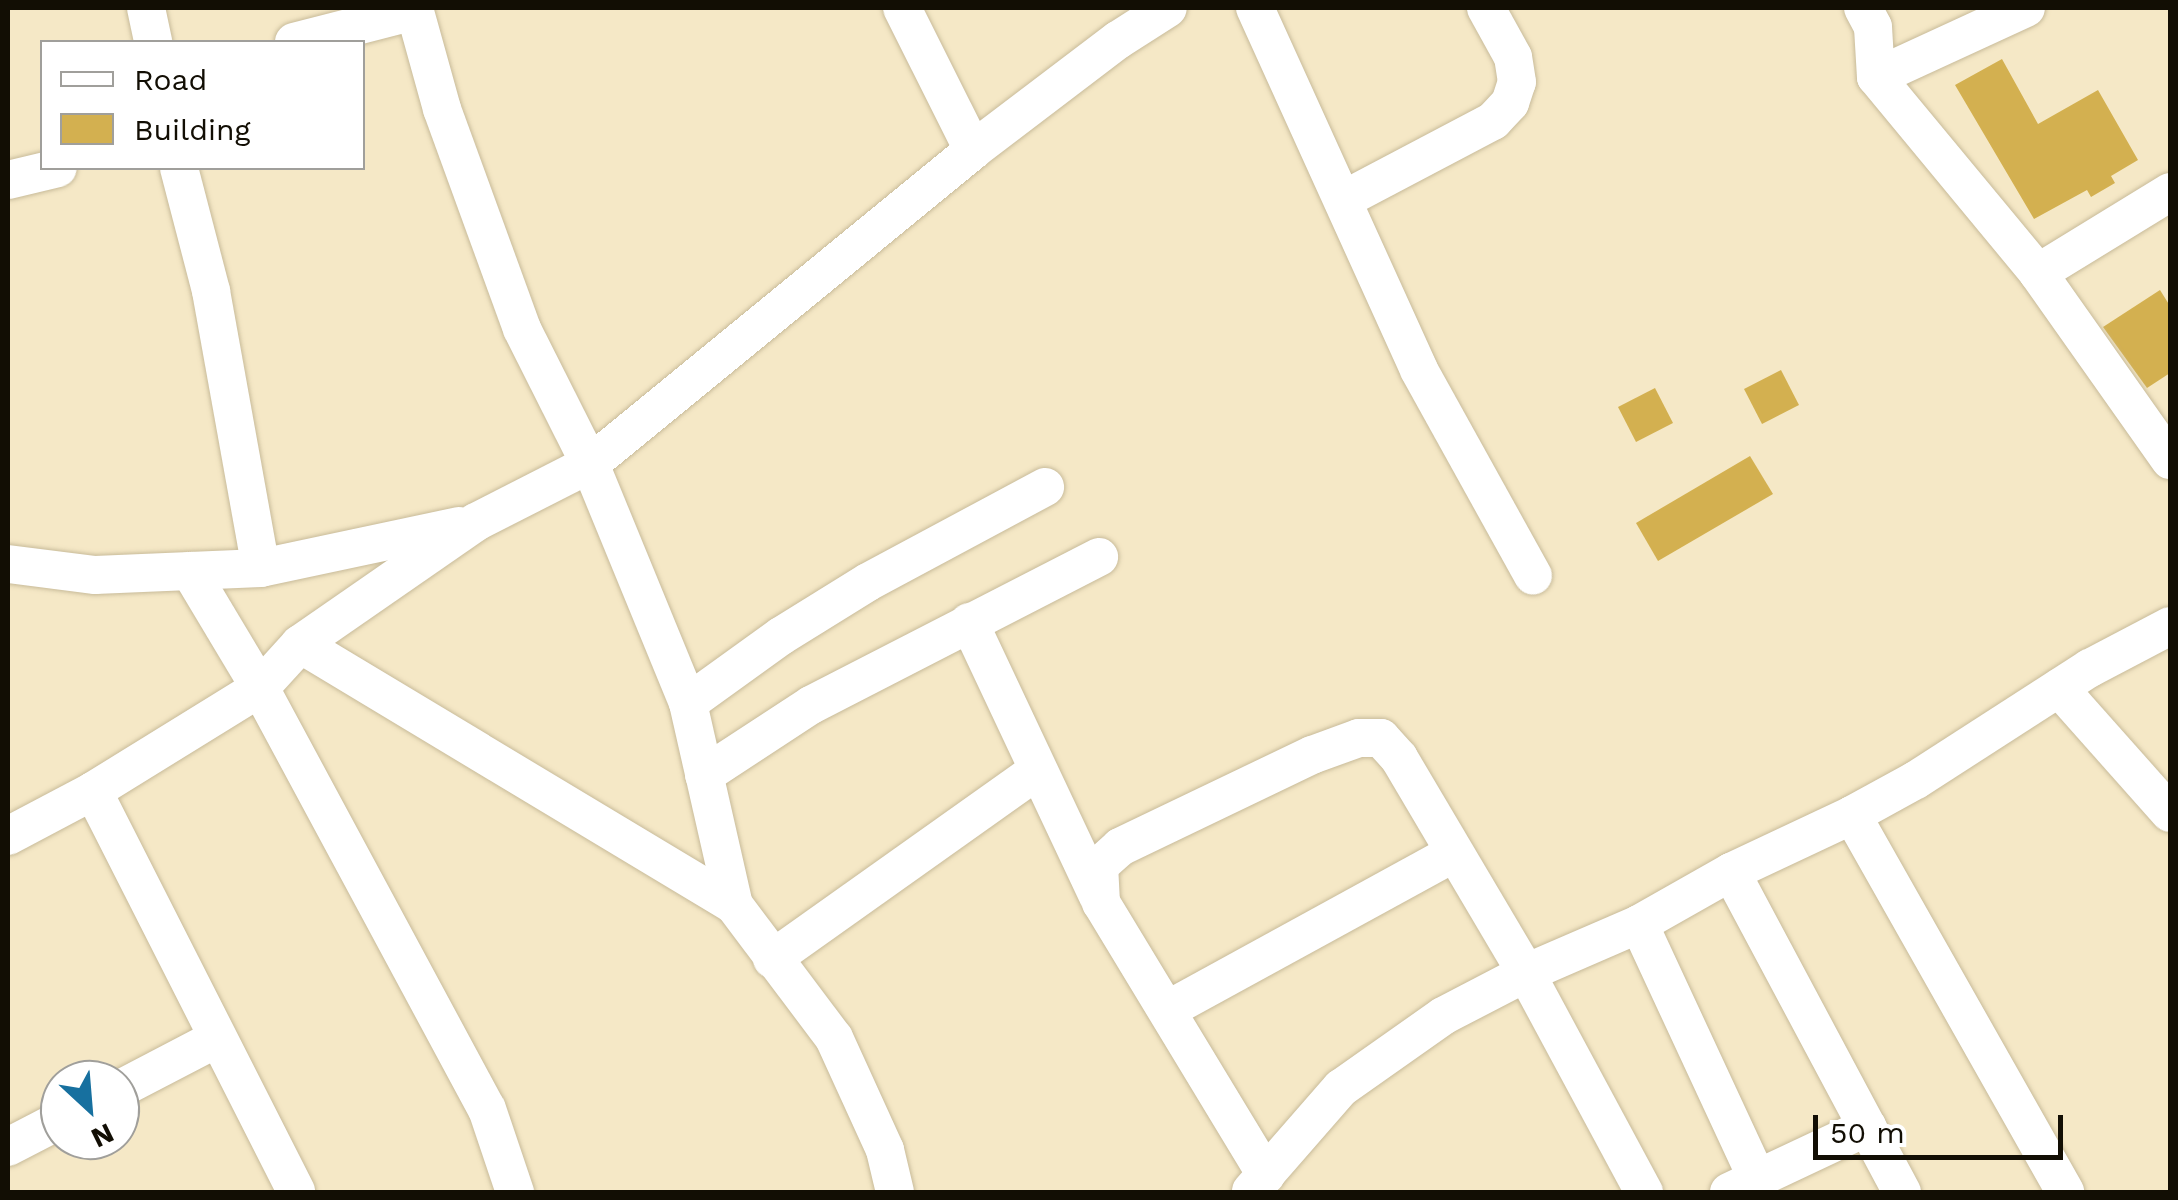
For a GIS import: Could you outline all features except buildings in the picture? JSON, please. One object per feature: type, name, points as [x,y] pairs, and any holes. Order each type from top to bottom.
[{"type":"street","points":[[146,8],[153,40]]},
{"type":"street","points":[[902,8],[973,150]]},
{"type":"street","points":[[8,836],[93,792],[260,688],[300,644],[476,522],[590,464],[973,150],[1110,24],[1168,8]]},
{"type":"street","points":[[1255,8],[1419,370],[1533,576]]},
{"type":"street","points":[[1342,200],[1492,121],[1510,103],[1517,82],[1513,58],[1486,8]]},
{"type":"street","points":[[1863,8],[1873,27],[1876,77],[2038,273],[2155,403],[2170,460]]},
{"type":"street","points":[[1876,77],[2026,8]]},
{"type":"street","points":[[301,40],[414,9],[442,109],[522,330],[590,464],[688,704],[734,906],[834,1038],[885,1150],[895,1192]]},
{"type":"street","points":[[8,180],[50,170]]},
{"type":"street","points":[[180,170],[211,290],[261,568]]},
{"type":"street","points":[[2038,273],[2170,192]]},
{"type":"street","points":[[688,704],[781,636],[868,582],[1045,486]]},
{"type":"street","points":[[8,564],[95,574],[261,568],[476,522]]},
{"type":"street","points":[[704,775],[811,705],[1099,556]]},
{"type":"street","points":[[190,571],[260,688],[487,1109],[516,1192]]},
{"type":"street","points":[[969,622],[1101,903],[1168,1009],[1258,1184],[1341,1088],[1442,1016],[1526,973],[1639,924],[1731,872],[1852,816],[1916,780],[2059,688],[2170,626]]},
{"type":"street","points":[[300,644],[734,906]]},
{"type":"street","points":[[2059,688],[2170,813]]},
{"type":"street","points":[[1101,903],[1099,866],[1120,847],[1312,755],[1359,738],[1382,738],[1399,758],[1452,854],[1526,973],[1644,1192]]},
{"type":"street","points":[[772,959],[1038,770]]},
{"type":"street","points":[[93,792],[296,1192]]},
{"type":"street","points":[[1852,816],[2065,1192]]},
{"type":"street","points":[[1168,1009],[1452,854]]},
{"type":"street","points":[[1731,872],[1902,1192]]},
{"type":"street","points":[[1639,924],[1743,1186],[1867,1127]]},
{"type":"street","points":[[140,1079],[218,1038]]},
{"type":"street","points":[[8,1147],[40,1130]]}]
